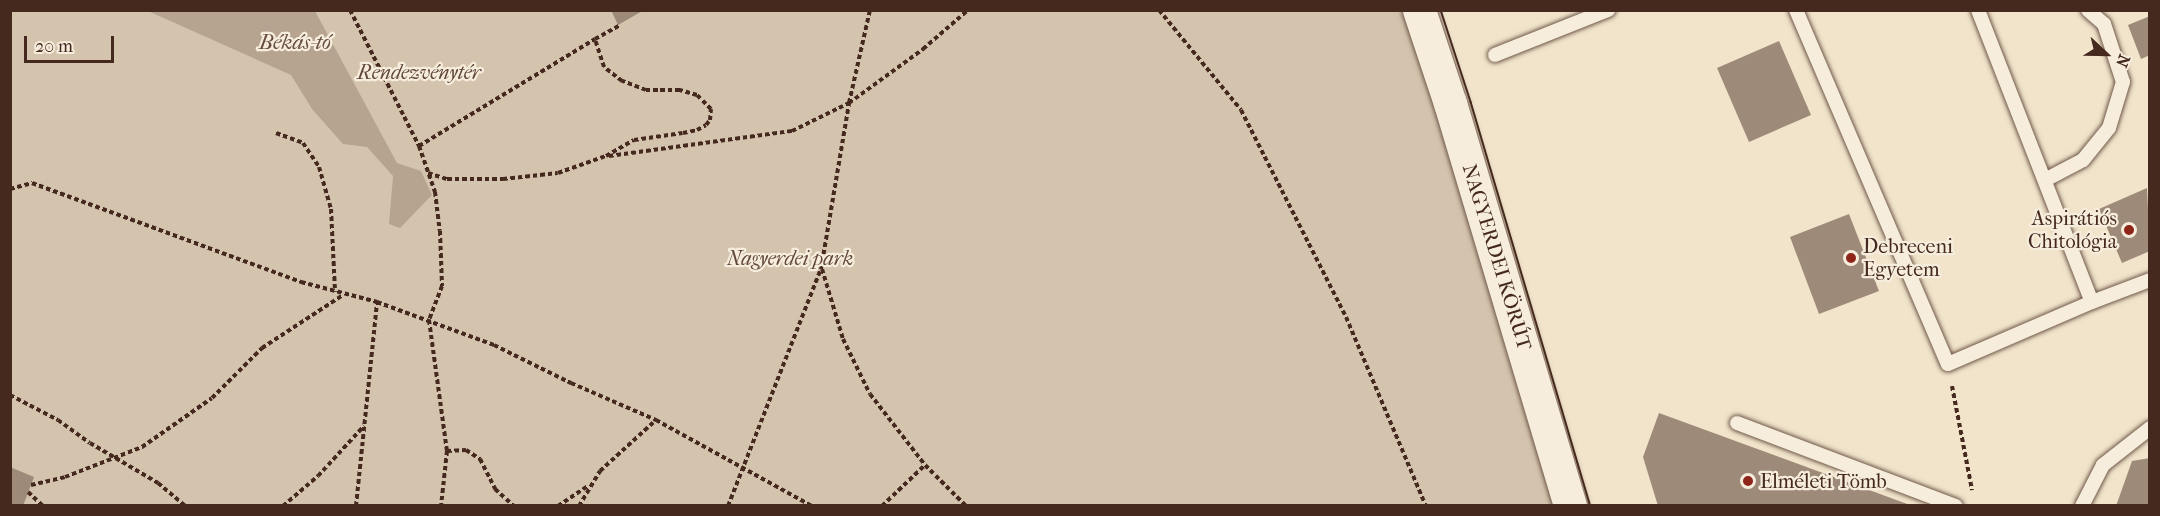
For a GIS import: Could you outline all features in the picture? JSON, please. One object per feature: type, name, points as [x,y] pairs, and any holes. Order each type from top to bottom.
[{"type":"street","name":"NAGYERDEI KÖRÚT","points":[[1419,10],[1450,103],[1570,506]]},
{"type":"lane","points":[[1495,55],[1608,10]]},
{"type":"lane","points":[[1796,10],[1948,364],[2092,302],[2149,283]]},
{"type":"lane","points":[[1978,10],[2092,302]]},
{"type":"lane","points":[[2045,180],[2083,160],[2109,128],[2123,82],[2104,24],[2088,10]]},
{"type":"lane","points":[[1737,423],[1956,506]]},
{"type":"lane","points":[[2082,506],[2103,465],[2150,428]]},
{"type":"path","points":[[350,10],[419,146],[435,192],[440,231],[442,286],[429,320],[447,451],[441,506]]},
{"type":"path","points":[[728,506],[821,269],[849,103],[870,10]]},
{"type":"path","points":[[606,156],[792,131],[849,103],[923,49],[968,10]]},
{"type":"path","points":[[1159,10],[1241,110],[1346,317],[1425,506]]},
{"type":"path","points":[[419,146],[620,26]]},
{"type":"path","points":[[428,173],[447,179],[503,179],[558,173],[606,156],[634,140],[698,130],[710,120],[711,109],[697,95],[680,90],[646,90],[622,81],[604,67],[595,39]]},
{"type":"path","points":[[276,133],[303,143],[319,167],[332,209],[335,292]]},
{"type":"path","points":[[10,189],[33,183],[335,292],[377,302],[494,345],[571,383],[656,420],[812,506]]},
{"type":"path","points":[[821,269],[843,339],[870,394],[925,465],[966,506]]},
{"type":"path","points":[[31,485],[64,477],[142,447],[212,398],[262,348],[344,294]]},
{"type":"path","points":[[356,506],[377,302]]},
{"type":"path","points":[[1948,364],[1972,494]]},
{"type":"path","points":[[10,395],[58,420],[90,443],[158,483],[185,506]]},
{"type":"path","points":[[579,506],[600,471],[656,420]]},
{"type":"path","points":[[283,506],[318,476],[364,426]]},
{"type":"path","points":[[447,451],[466,450],[480,459],[495,489],[514,506]]},
{"type":"path","points":[[882,506],[925,465]]},
{"type":"path","points":[[558,506],[592,483]]},
{"type":"path","points":[[28,492],[43,506]]},
{"type":"green space","name":"Nagyerdei park","points":[[10,11],[1419,11],[1570,505],[11,505]]},
{"type":"water","name":"Békás-tó","points":[[148,11],[315,11],[397,163],[421,171],[432,195],[400,228],[389,224],[393,176],[367,147],[343,144],[312,109],[291,75]]},
{"type":"building","points":[[611,10],[644,10],[618,25]]},
{"type":"building","points":[[2150,16],[2150,55],[2141,59],[2128,25]]},
{"type":"building","points":[[1779,41],[1811,115],[1749,142],[1717,68]]},
{"type":"building","name":"Aspirátiós Chitológia","points":[[2147,188],[2150,251],[2122,263],[2099,209]]},
{"type":"building","points":[[1849,214],[1879,291],[1819,314],[1790,237]]},
{"type":"building","name":"Elméleti Tömb","points":[[1659,413],[1910,506],[1658,506],[1643,457]]},
{"type":"building","points":[[2150,458],[2150,506],[2116,506],[2132,461]]},
{"type":"building","points":[[10,467],[34,477],[23,506],[10,506]]},
{"type":"tram line","points":[[1441,10],[1471,102],[1591,506]]},
{"type":"place","name":"Aspirátiós Chitológia","points":[[2129,230]]},
{"type":"place","name":"Debreceni Egyetem","points":[[1851,258]]},
{"type":"place","name":"Elméleti Tömb","points":[[1748,481]]},
{"type":"park label","name":"Rendezvénytér","points":[[419,72]]}]
